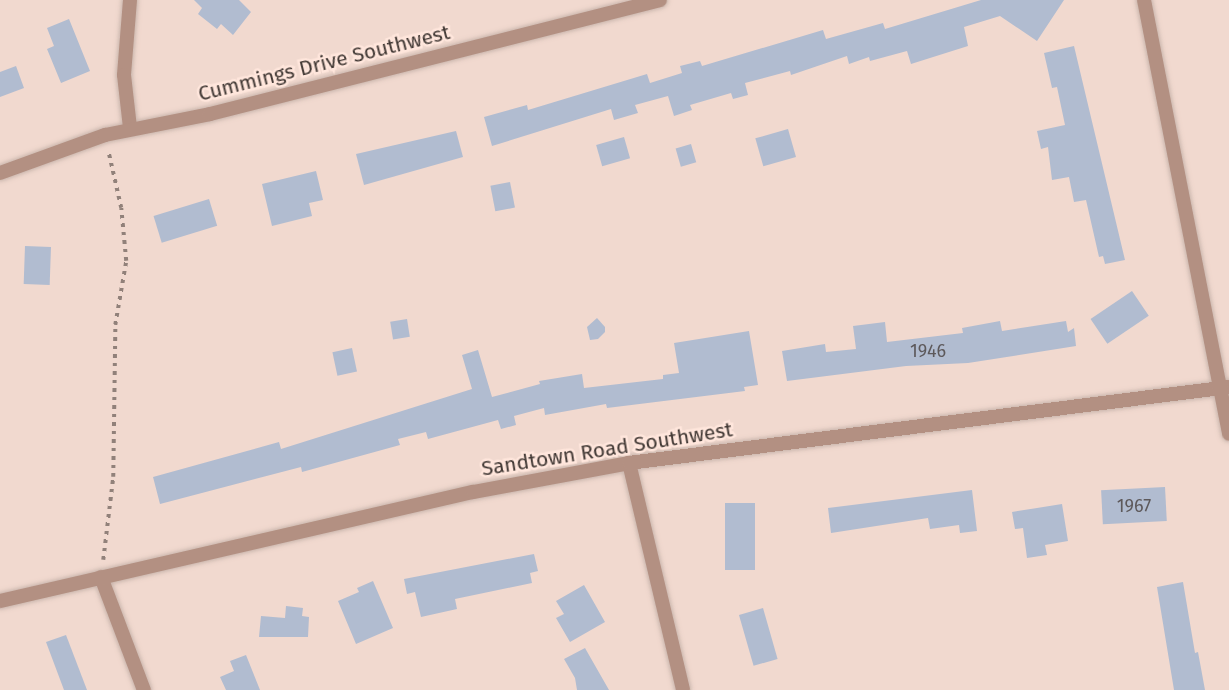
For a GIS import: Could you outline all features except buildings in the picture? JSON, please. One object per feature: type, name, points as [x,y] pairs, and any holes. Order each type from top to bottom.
[{"type":"street","points":[[130,0],[124,75],[131,128]]},
{"type":"street","name":"Cummings Drive Southwest","points":[[0,173],[131,128],[210,114],[660,0]]},
{"type":"street","points":[[1144,0],[1225,387],[1229,434]]},
{"type":"street","name":"Sandtown Road Southwest","points":[[0,601],[473,492],[629,463],[1225,387]]},
{"type":"street","points":[[629,463],[682,690]]},
{"type":"street","points":[[101,577],[144,690]]},
{"type":"path","points":[[101,577],[113,477],[115,325],[126,261],[121,208],[105,135]]}]
